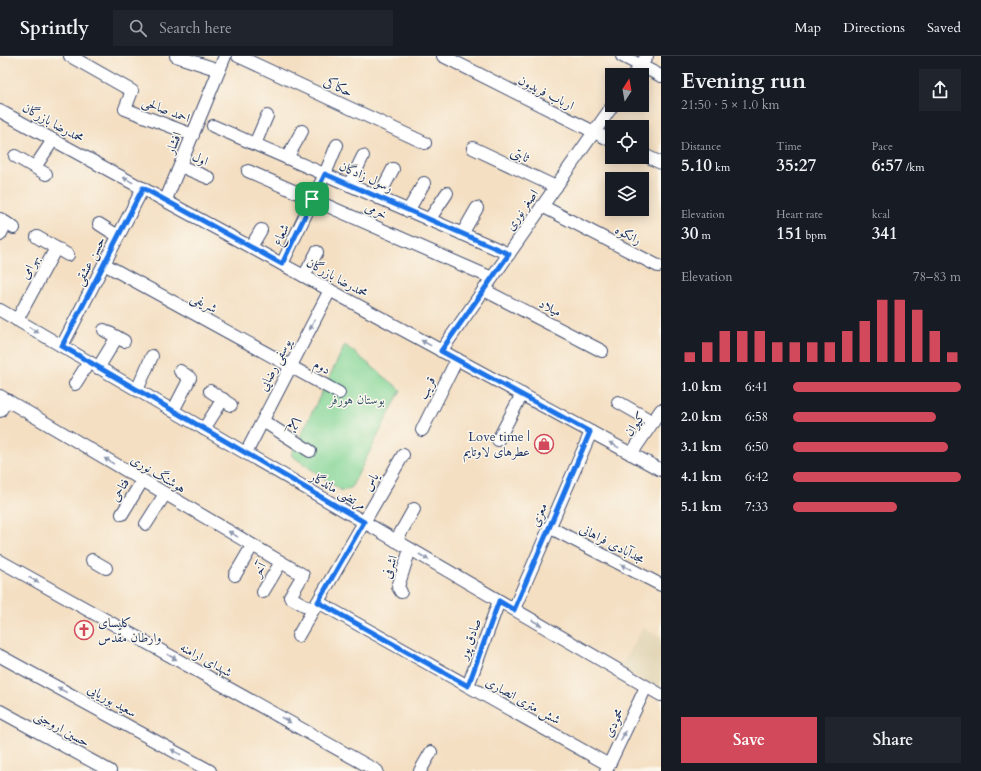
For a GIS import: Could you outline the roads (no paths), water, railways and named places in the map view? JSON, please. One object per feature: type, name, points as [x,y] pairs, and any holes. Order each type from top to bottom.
[{"type":"street","name":"احمد صالحی","points":[[70,56],[132,91],[125,109],[193,135]]},
{"type":"street","points":[[176,56],[219,70]]},
{"type":"street","name":"افشار","points":[[168,196],[225,56]]},
{"type":"street","name":"حکاکی","points":[[238,56],[425,143]]},
{"type":"street","points":[[262,67],[267,56]]},
{"type":"street","name":"ارباب فریدون","points":[[443,56],[605,138]]},
{"type":"street","points":[[622,56],[661,76]]},
{"type":"street","name":"محمدرضا بازرگان","points":[[0,111],[661,470]]},
{"type":"street","name":"اصغر نوری","points":[[441,351],[608,112]]},
{"type":"street","points":[[255,144],[267,116]]},
{"type":"street","name":"رسول زادگان","points":[[213,126],[509,254]]},
{"type":"street","points":[[288,158],[302,131]]},
{"type":"street","points":[[35,167],[53,140]]},
{"type":"street","name":"شعاع","points":[[282,264],[325,174],[337,145]]},
{"type":"street","name":"ثابتی","points":[[473,148],[556,187]]},
{"type":"street","points":[[15,156],[46,174]]},
{"type":"street","points":[[350,185],[362,156]]},
{"type":"street","points":[[649,157],[661,163]]},
{"type":"street","name":"اول","points":[[180,166],[209,178]]},
{"type":"street","points":[[378,198],[393,169]]},
{"type":"street","name":"خرمی","points":[[248,171],[492,278]]},
{"type":"street","points":[[408,211],[424,183]]},
{"type":"street","name":"حسن عشقی","points":[[62,346],[143,188]]},
{"type":"street","points":[[430,220],[447,193]]},
{"type":"street","name":"رانکوه","points":[[542,206],[658,266]]},
{"type":"street","points":[[462,234],[477,208]]},
{"type":"street","points":[[0,235],[7,223]]},
{"type":"street","points":[[99,224],[118,236]]},
{"type":"street","points":[[252,247],[262,230]]},
{"type":"street","points":[[37,237],[68,255]]},
{"type":"street","name":"بهرامی","points":[[17,320],[56,248]]},
{"type":"street","points":[[304,276],[317,252]]},
{"type":"street","name":"شریفی","points":[[104,264],[291,366]]},
{"type":"street","name":"یوسفی رضایی","points":[[246,453],[330,290]]},
{"type":"street","name":"میلاد","points":[[484,290],[602,351]]},
{"type":"street","name":"مرتضی ماندگار","points":[[0,310],[661,695]]},
{"type":"street","points":[[75,384],[120,339],[104,330]]},
{"type":"street","points":[[137,390],[152,356]]},
{"type":"street","name":"قریب","points":[[422,430],[457,359]]},
{"type":"street","name":"دوم","points":[[291,366],[339,393]]},
{"type":"street","points":[[173,411],[190,378],[180,371]]},
{"type":"street","points":[[204,429],[227,402],[210,391]]},
{"type":"street","points":[[498,440],[522,394]]},
{"type":"street","points":[[0,412],[4,398]]},
{"type":"street","name":"هوشنگ نوری","points":[[4,398],[303,576]]},
{"type":"street","points":[[618,402],[653,422]]},
{"type":"street","name":"کیوان","points":[[631,454],[661,410]]},
{"type":"street","name":"یکم","points":[[263,421],[310,451]]},
{"type":"street","name":"معزی","points":[[514,610],[590,432]]},
{"type":"street","name":"یاس","points":[[298,636],[402,455]]},
{"type":"street","name":"فتاحی","points":[[122,514],[142,481]]},
{"type":"street","points":[[146,524],[165,494]]},
{"type":"street","points":[[396,541],[415,510]]},
{"type":"street","name":"مجدآبادی فراهانی","points":[[550,527],[661,585]]},
{"type":"street","points":[[235,575],[252,546]]},
{"type":"street","name":"اشرفی","points":[[401,592],[398,587],[410,549]]},
{"type":"street","points":[[92,560],[106,568]]},
{"type":"street","name":"شهدای ارامنه","points":[[0,561],[377,771]]},
{"type":"street","name":"آخر","points":[[263,592],[280,562]]},
{"type":"street","name":"شش متری انصاری","points":[[303,576],[290,598],[316,606],[468,686],[607,768]]},
{"type":"street","name":"صادق پور","points":[[468,686],[499,601]]},
{"type":"street","name":"سعید بوریایی","points":[[0,656],[210,771]]},
{"type":"street","name":"محمودی","points":[[607,768],[646,687]]},
{"type":"street","name":"حسین اروجنی","points":[[0,711],[102,769]]},
{"type":"street","points":[[420,771],[430,752]]},
{"type":"place","name":"Love time | عطرهای لاوتایم","points":[[544,444]]},
{"type":"place","name":"کلیسای وارطان مقدس","points":[[84,630]]},
{"type":"park label","name":"بوستان هورفر","points":[[357,400]]}]
